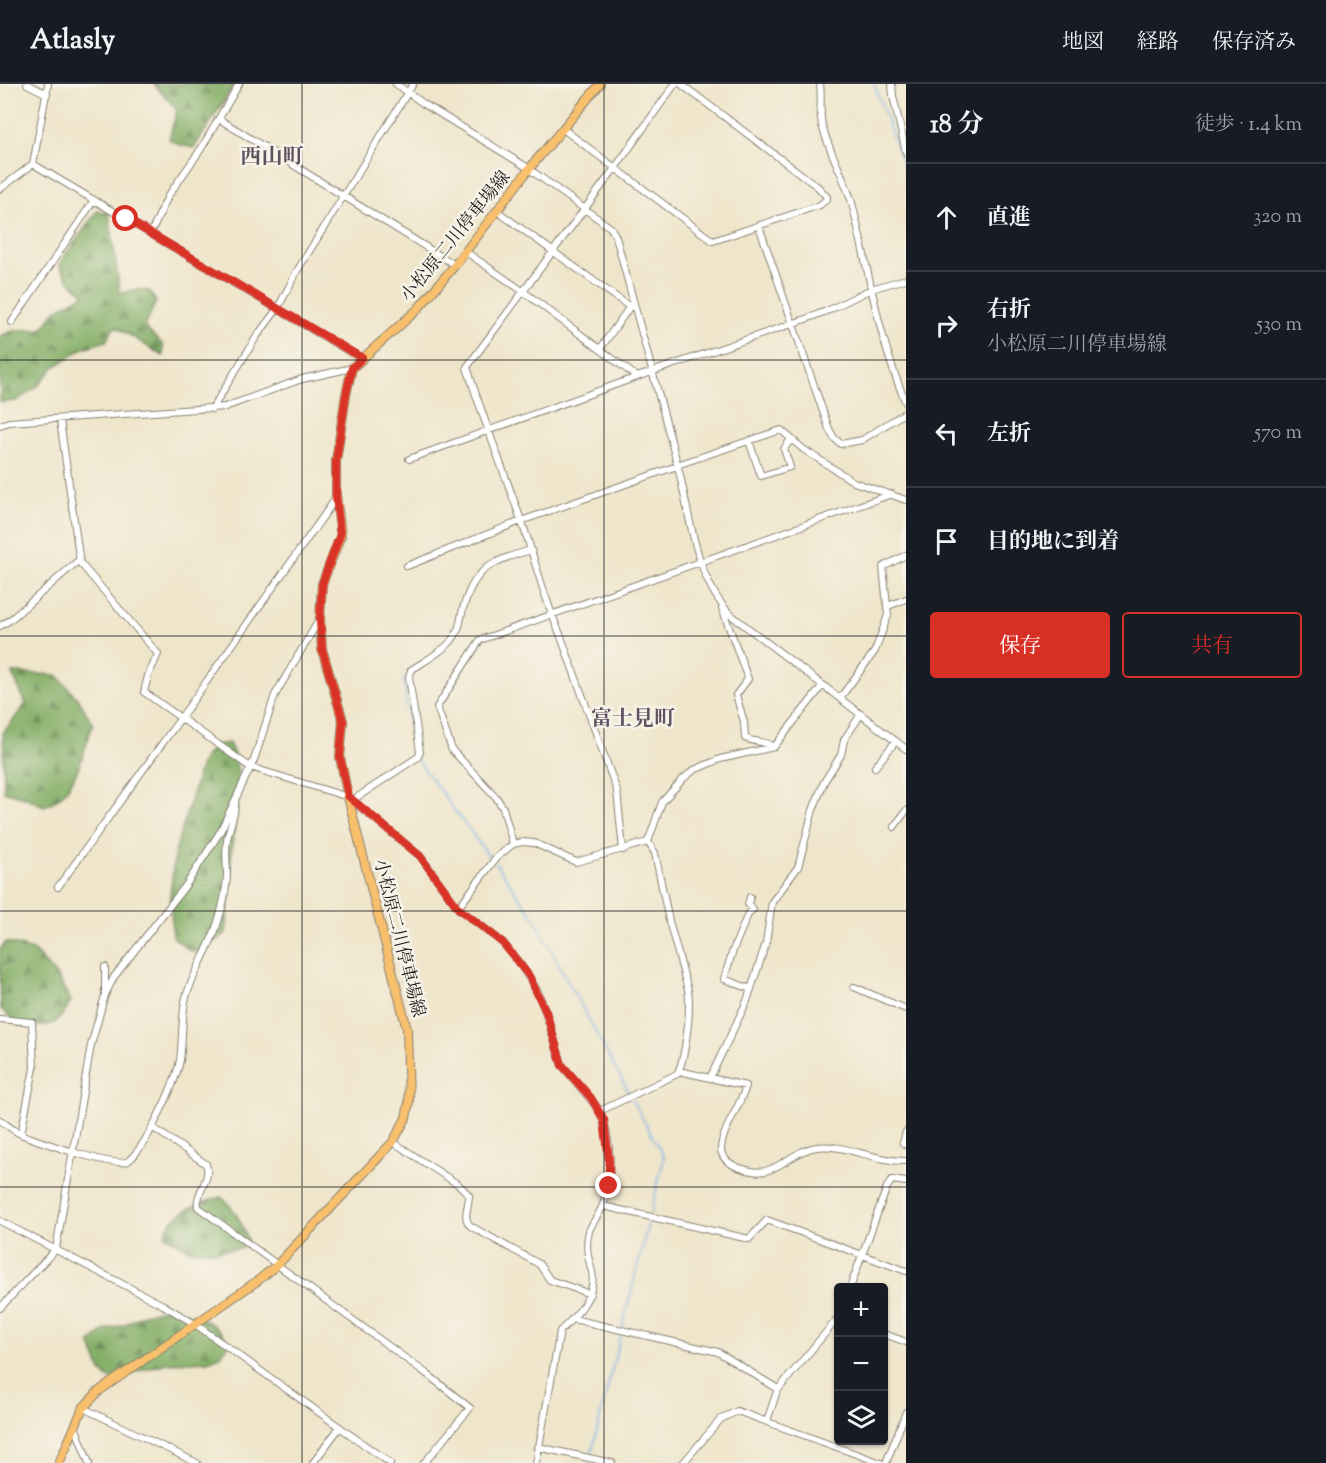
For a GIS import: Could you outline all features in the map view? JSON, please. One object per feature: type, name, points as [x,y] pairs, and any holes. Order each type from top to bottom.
[{"type":"main road","name":"小松原二川停車場線","points":[[59,1463],[83,1408],[99,1391],[260,1279],[393,1142],[406,1119],[409,1102],[407,1029],[340,757],[343,721],[322,649],[320,620],[322,584],[340,535],[336,495],[336,461],[346,395],[352,368],[418,309],[600,84]]},
{"type":"street","points":[[27,84],[47,94]]},
{"type":"street","points":[[0,189],[33,164],[48,84]]},
{"type":"street","points":[[151,232],[168,196],[239,84]]},
{"type":"street","points":[[396,84],[529,169],[611,228],[616,237],[701,562],[709,585],[720,604],[748,679],[736,695],[744,722],[745,738],[766,742],[774,747]]},
{"type":"street","points":[[212,409],[257,336],[278,308],[297,271],[413,84]]},
{"type":"street","points":[[622,850],[617,791],[551,615],[521,521],[487,431],[467,365],[524,292],[675,84]]},
{"type":"street","points":[[563,129],[713,241],[820,205],[827,197],[681,84]]},
{"type":"street","points":[[820,84],[822,126],[852,203],[885,346],[894,376],[906,403]]},
{"type":"street","points":[[892,84],[906,152]]},
{"type":"street","points":[[219,118],[455,265]]},
{"type":"street","points":[[33,164],[362,358]]},
{"type":"street","points":[[12,322],[94,200]]},
{"type":"street","points":[[497,210],[632,304]]},
{"type":"street","points":[[759,226],[834,438],[841,444],[862,440],[906,411]]},
{"type":"street","points":[[466,252],[524,292],[637,377]]},
{"type":"street","points":[[410,459],[829,310],[871,290],[906,279]]},
{"type":"street","points":[[600,349],[632,304]]},
{"type":"street","points":[[0,425],[9,422],[225,407],[302,379],[352,368]]},
{"type":"street","points":[[60,420],[79,560],[82,567],[158,654],[144,692],[250,767],[351,798],[420,856],[458,908],[503,943],[524,970],[538,992],[562,1065],[600,1111],[604,1120],[610,1168],[609,1186],[603,1206],[589,1231],[586,1252],[592,1275],[590,1294],[573,1319],[560,1331],[537,1463]]},
{"type":"street","points":[[407,566],[521,521],[781,430],[854,482],[906,500]]},
{"type":"street","points":[[749,441],[761,476],[790,467],[784,449],[791,439]]},
{"type":"street","points":[[513,844],[503,808],[496,797],[452,750],[436,707],[480,640],[892,494]]},
{"type":"street","points":[[58,887],[334,501],[336,495]]},
{"type":"street","points":[[351,798],[418,756],[420,752],[409,677],[411,670],[452,641],[459,628],[472,584],[497,560],[531,550]]},
{"type":"street","points":[[840,698],[875,651],[888,615],[883,567],[906,555]]},
{"type":"street","points":[[0,626],[10,620],[79,560]]},
{"type":"street","points":[[888,606],[906,600]]},
{"type":"street","points":[[720,604],[906,749]]},
{"type":"street","points":[[0,1308],[56,1249],[91,1046],[105,995],[114,977],[186,885],[220,832],[250,767],[275,695],[320,620]]},
{"type":"street","points":[[648,842],[662,802],[683,779],[694,770],[720,759],[774,747],[823,685]]},
{"type":"street","points":[[710,1078],[747,1002],[766,943],[772,902],[798,867],[813,810],[824,782],[841,755],[844,740],[861,714]]},
{"type":"street","points":[[875,768],[896,741]]},
{"type":"street","points":[[0,1120],[21,1134],[74,1153],[123,1163],[129,1160],[152,1127],[177,1071],[183,1012],[193,976],[217,925],[227,877],[227,837],[236,812],[235,800]]},
{"type":"street","points":[[894,827],[906,811]]},
{"type":"street","points":[[458,908],[496,858],[513,844],[534,843],[576,862],[648,842]]},
{"type":"street","points":[[648,842],[655,853],[669,921],[690,999],[679,1071]]},
{"type":"street","points":[[750,897],[748,904],[753,909],[748,914],[733,950],[724,979],[751,990]]},
{"type":"street","points":[[105,967],[105,995]]},
{"type":"street","points":[[854,987],[906,1009]]},
{"type":"street","points":[[0,1019],[32,1023],[34,1068],[21,1134]]},
{"type":"street","points":[[600,1111],[679,1071],[746,1086],[743,1098],[724,1136],[721,1151],[726,1160],[736,1167],[755,1172],[770,1170],[813,1147],[825,1146],[891,1161],[906,1161]]},
{"type":"street","points":[[152,1127],[206,1164],[208,1173],[198,1197],[198,1207],[278,1263],[470,1408],[424,1463]]},
{"type":"street","points":[[906,1132],[903,1143],[906,1145]]},
{"type":"street","points":[[393,1142],[459,1185],[470,1195],[465,1219],[472,1227],[539,1264],[550,1280],[590,1294]]},
{"type":"street","points":[[851,1283],[889,1183],[892,1180],[906,1182]]},
{"type":"street","points":[[603,1206],[749,1239],[767,1220],[906,1271]]},
{"type":"street","points":[[0,1221],[195,1324],[390,1463]]},
{"type":"street","points":[[573,1319],[718,1353],[778,1389]]},
{"type":"street","points":[[767,1421],[778,1389],[834,1323]]},
{"type":"street","points":[[888,1335],[906,1342]]},
{"type":"street","points":[[83,1408],[197,1463]]},
{"type":"street","points":[[683,1463],[721,1419],[737,1411],[884,1463],[906,1412]]},
{"type":"street","points":[[75,1426],[89,1463]]},
{"type":"street","points":[[313,1463],[340,1427]]},
{"type":"street","points":[[538,1448],[612,1463]]},
{"type":"green space","points":[[154,84],[235,84],[194,148],[180,145],[169,139],[177,110]]},
{"type":"green space","points":[[97,211],[109,213],[120,294],[137,289],[150,291],[156,302],[144,327],[163,345],[163,356],[115,326],[106,341],[83,348],[54,367],[38,386],[16,401],[0,402],[0,336],[16,330],[42,329],[56,310],[85,294],[69,281],[59,264]]},
{"type":"green space","points":[[12,673],[57,675],[78,699],[93,724],[82,760],[71,783],[55,801],[44,806],[4,791],[3,733],[26,704]]},
{"type":"green space","points":[[229,743],[237,769],[238,795],[226,933],[200,952],[190,951],[173,937],[170,896],[175,852],[202,761],[214,745]]},
{"type":"green space","points":[[6,942],[33,950],[56,975],[71,1001],[61,1017],[52,1024],[20,1026],[1,1009],[0,949]]},
{"type":"green space","points":[[221,1197],[238,1216],[248,1241],[243,1248],[216,1251],[190,1250],[165,1235],[179,1215]]},
{"type":"green space","points":[[168,1308],[203,1320],[218,1329],[229,1344],[221,1356],[207,1361],[167,1363],[109,1379],[101,1371],[90,1343],[105,1330],[124,1325],[144,1314]]},
{"type":"waterway","points":[[874,84],[906,173]]},
{"type":"waterway","points":[[403,678],[414,754]]},
{"type":"waterway","points":[[418,761],[491,859]]},
{"type":"waterway","points":[[496,864],[535,919],[565,976]]},
{"type":"waterway","points":[[566,978],[629,1093]]},
{"type":"waterway","points":[[632,1099],[664,1157],[651,1213]]},
{"type":"waterway","points":[[622,1329],[649,1220]]},
{"type":"waterway","points":[[591,1455],[621,1333]]},
{"type":"district","name":"西山町","points":[[272,156]]},
{"type":"district","name":"富士見町","points":[[633,718]]},
{"type":"route","points":[[126,219],[362,358],[352,368],[346,395],[336,461],[336,495],[340,535],[322,584],[320,620],[322,649],[343,721],[340,757],[348,796],[420,856],[458,908],[503,943],[529,976],[546,1012],[562,1065],[591,1098],[604,1120],[609,1160],[609,1186]]}]
